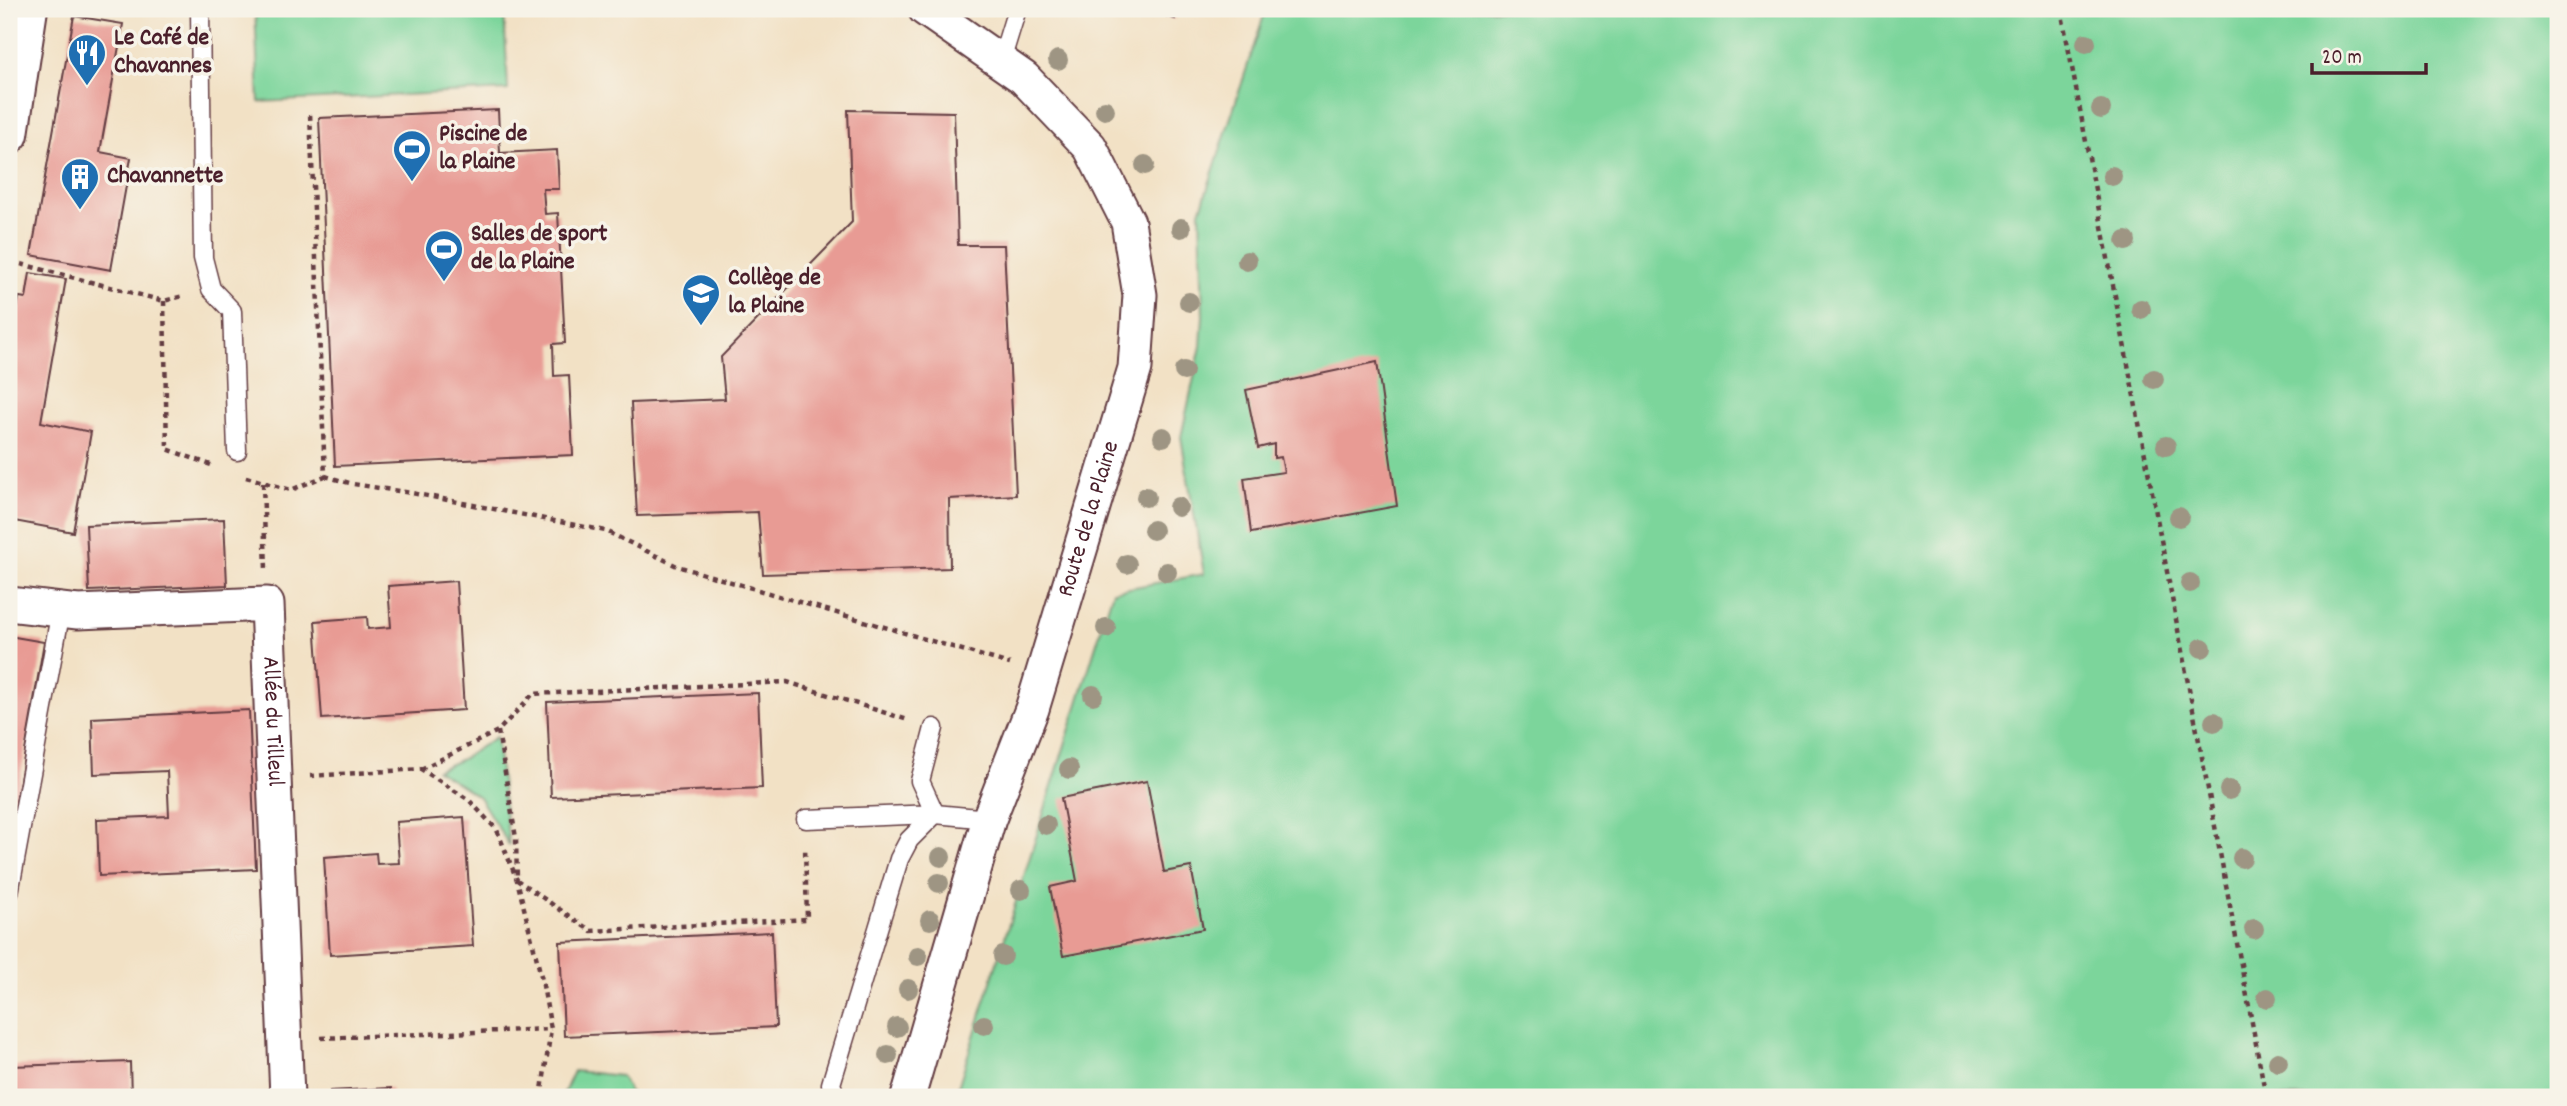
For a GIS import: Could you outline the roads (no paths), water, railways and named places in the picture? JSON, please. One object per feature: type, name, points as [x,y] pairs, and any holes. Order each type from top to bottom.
[{"type":"main road","points":[[9,74],[28,9]]},
{"type":"main road","points":[[9,134],[28,9]]},
{"type":"street","name":"Route de la Plaine","points":[[908,1097],[989,819],[1032,709],[1135,368],[1140,295],[1128,222],[1090,147],[1024,78],[925,9]]},
{"type":"street","points":[[9,604],[61,610]]},
{"type":"street","name":"Allée du Tilleul","points":[[61,610],[78,612],[267,604],[287,1097]]},
{"type":"lane","points":[[200,9],[202,258],[211,289],[232,311],[237,451]]},
{"type":"lane","points":[[1001,61],[1017,9]]},
{"type":"lane","points":[[9,893],[61,610]]},
{"type":"lane","points":[[934,728],[920,780],[935,814]]},
{"type":"lane","points":[[836,1097],[831,1084],[899,859],[909,840],[935,814]]},
{"type":"lane","points":[[806,819],[935,814],[989,819]]},
{"type":"place","name":"Le Café de Chavannes","points":[[87,87]]},
{"type":"place","name":"Piscine de la Plaine","points":[[412,183]]},
{"type":"place","name":"Chavannette","points":[[80,211]]},
{"type":"place","name":"Salles de sport de la Plaine","points":[[444,283]]},
{"type":"place","name":"Collège de la Plaine","points":[[701,327]]}]
